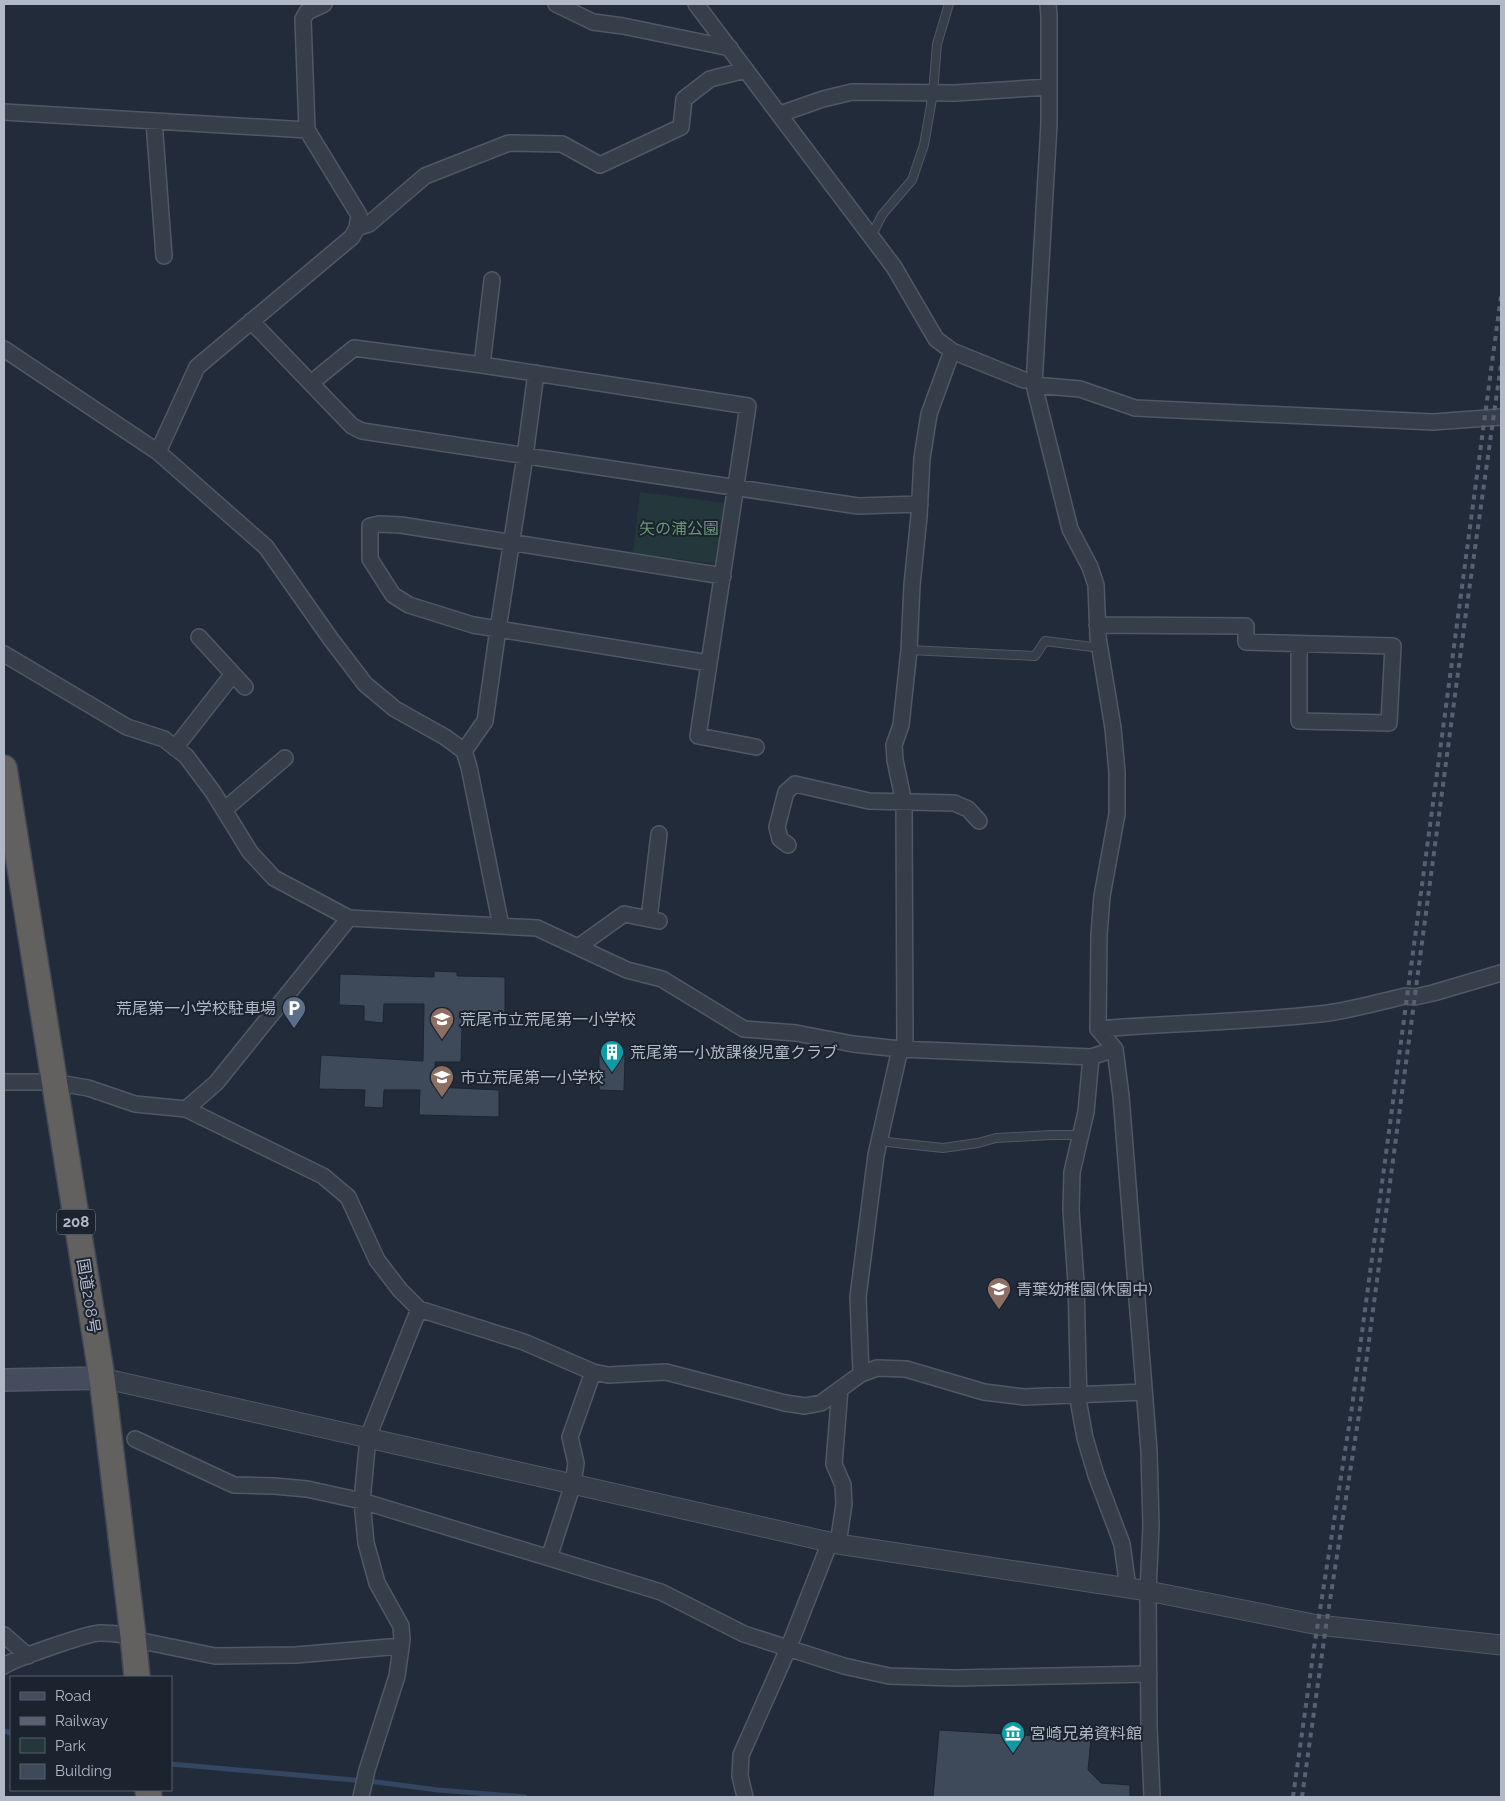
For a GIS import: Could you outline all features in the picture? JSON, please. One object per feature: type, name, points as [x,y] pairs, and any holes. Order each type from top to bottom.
[{"type":"highway","name":"国道208号","points":[[4,768],[102,1378],[133,1636],[136,1676]]},
{"type":"main road","points":[[4,1380],[102,1378]]},
{"type":"street","points":[[158,452],[197,367],[352,237],[357,228],[359,215],[307,130],[303,19],[307,12],[324,4]]},
{"type":"street","points":[[556,4],[592,22],[622,26],[730,48]]},
{"type":"street","points":[[696,4],[894,267],[936,339],[952,351],[1029,382],[1080,389],[1135,408],[1433,422],[1501,417]]},
{"type":"street","points":[[1048,4],[1050,16],[1048,124],[1029,382],[1070,529],[1090,567],[1096,585],[1097,626],[1113,728],[1117,772],[1117,814],[1102,896],[1099,935],[1098,1029],[1115,1049],[1121,1096],[1149,1450],[1151,1526],[1148,1591],[1152,1797]]},
{"type":"street","points":[[357,228],[369,224],[426,176],[509,143],[562,144],[600,166],[681,127],[684,98],[710,79],[746,70]]},
{"type":"street","points":[[780,114],[852,92],[956,93],[1049,87]]},
{"type":"street","points":[[4,112],[307,130]]},
{"type":"street","points":[[154,121],[164,256]]},
{"type":"street","points":[[482,365],[492,280]]},
{"type":"street","points":[[251,321],[352,426],[362,431],[858,506],[920,504]]},
{"type":"street","points":[[311,383],[354,348],[482,365],[748,406],[698,736],[756,747]]},
{"type":"street","points":[[4,349],[158,452],[266,547],[365,684],[395,709],[445,737],[464,751],[469,767],[501,926]]},
{"type":"street","points":[[861,1374],[858,1297],[878,1141],[902,1049],[904,803],[894,760],[894,745],[901,725],[909,650],[922,458],[929,414],[952,351]]},
{"type":"street","points":[[464,751],[485,720],[536,373]]},
{"type":"street","points":[[709,664],[473,625],[409,605],[393,594],[370,559],[370,526],[378,524],[401,525],[723,576]]},
{"type":"street","points":[[1097,626],[1246,626],[1246,642],[1393,646],[1388,724],[1299,721],[1300,644]]},
{"type":"street","points":[[199,637],[245,687]]},
{"type":"street","points":[[4,654],[127,727],[164,739],[186,756],[224,810],[250,852],[274,878],[349,918],[537,928],[627,970],[662,980],[744,1029],[796,1033],[853,1044],[902,1049],[1091,1057],[1115,1049]]},
{"type":"street","points":[[175,748],[233,674]]},
{"type":"street","points":[[224,810],[285,758]]},
{"type":"street","points":[[788,845],[780,839],[777,827],[786,792],[795,784],[869,801],[954,803],[968,809],[979,822]]},
{"type":"street","points":[[578,947],[624,914],[654,920],[659,834]]},
{"type":"street","points":[[186,1109],[216,1083],[349,918]]},
{"type":"street","points":[[1098,1029],[1322,1014],[1406,996],[1433,993],[1501,973]]},
{"type":"street","points":[[1091,1057],[1086,1112],[1072,1172],[1071,1210],[1076,1283],[1079,1396],[1085,1438],[1093,1466],[1122,1544],[1128,1588]]},
{"type":"street","points":[[4,1082],[54,1082],[88,1088],[135,1104],[186,1109],[323,1176],[348,1198],[377,1260],[400,1290],[419,1309],[524,1342],[593,1372],[608,1375],[666,1372],[785,1403],[805,1406],[821,1403],[861,1374],[877,1368],[906,1369],[984,1392],[1024,1397],[1144,1392]]},
{"type":"street","points":[[361,1797],[367,1770],[397,1676],[402,1646],[401,1626],[377,1583],[366,1544],[362,1501],[368,1437],[419,1309]]},
{"type":"street","points":[[549,1558],[573,1484],[576,1463],[570,1437],[593,1372]]},
{"type":"street","points":[[102,1378],[834,1543],[1148,1591],[1318,1625],[1501,1646]]},
{"type":"street","points":[[745,1797],[740,1776],[741,1755],[834,1543],[844,1504],[843,1485],[834,1464],[840,1389]]},
{"type":"street","points":[[135,1439],[234,1485],[307,1489],[362,1501],[661,1592],[744,1634],[844,1666],[889,1676],[955,1678],[1149,1674]]},
{"type":"street","points":[[4,1666],[98,1633],[133,1636],[142,1641],[215,1656],[296,1656],[402,1646]]},
{"type":"street","points":[[4,1635],[28,1656]]},
{"type":"lane","points":[[872,237],[882,216],[912,180],[924,145],[933,92],[937,44],[949,4]]},
{"type":"lane","points":[[909,650],[1035,656],[1045,640],[1100,648]]},
{"type":"lane","points":[[878,1141],[943,1148],[978,1143],[996,1138],[1051,1135],[1080,1136]]},
{"type":"green space","name":"矢の浦公園","points":[[640,492],[725,503],[717,564],[633,553]]},
{"type":"building","name":"荒尾市立荒尾第一小学校","points":[[434,971],[457,972],[457,976],[505,977],[505,1026],[462,1025],[461,1062],[435,1062],[435,1087],[499,1090],[499,1117],[419,1115],[420,1090],[384,1090],[383,1108],[364,1107],[365,1090],[319,1089],[321,1055],[423,1061],[424,1004],[384,1004],[383,1023],[364,1021],[364,1006],[339,1005],[340,974],[434,977]]},
{"type":"building","name":"荒尾第一小放課後児童クラブ","points":[[599,1054],[625,1055],[624,1091],[599,1090]]},
{"type":"building","name":"宮崎兄弟資料館","points":[[939,1730],[1091,1739],[1088,1770],[1101,1783],[1130,1785],[1130,1797],[933,1797]]},
{"type":"waterway","points":[[4,1731],[10,1733]]},
{"type":"waterway","points":[[172,1764],[525,1797]]},
{"type":"railway","points":[[1293,1797],[1314,1648],[1352,1407],[1501,296]]},
{"type":"railway","points":[[1302,1797],[1360,1408],[1501,364]]},
{"type":"place","name":"荒尾第一小学校駐車場","points":[[294,1029]]},
{"type":"place","name":"荒尾市立荒尾第一小学校","points":[[442,1040]]},
{"type":"place","name":"荒尾第一小放課後児童クラブ","points":[[612,1073]]},
{"type":"place","name":"市立荒尾第一小学校","points":[[442,1098]]},
{"type":"place","name":"青葉幼稚園(休園中)","points":[[999,1310]]},
{"type":"place","name":"宮崎兄弟資料館","points":[[1013,1754]]}]
